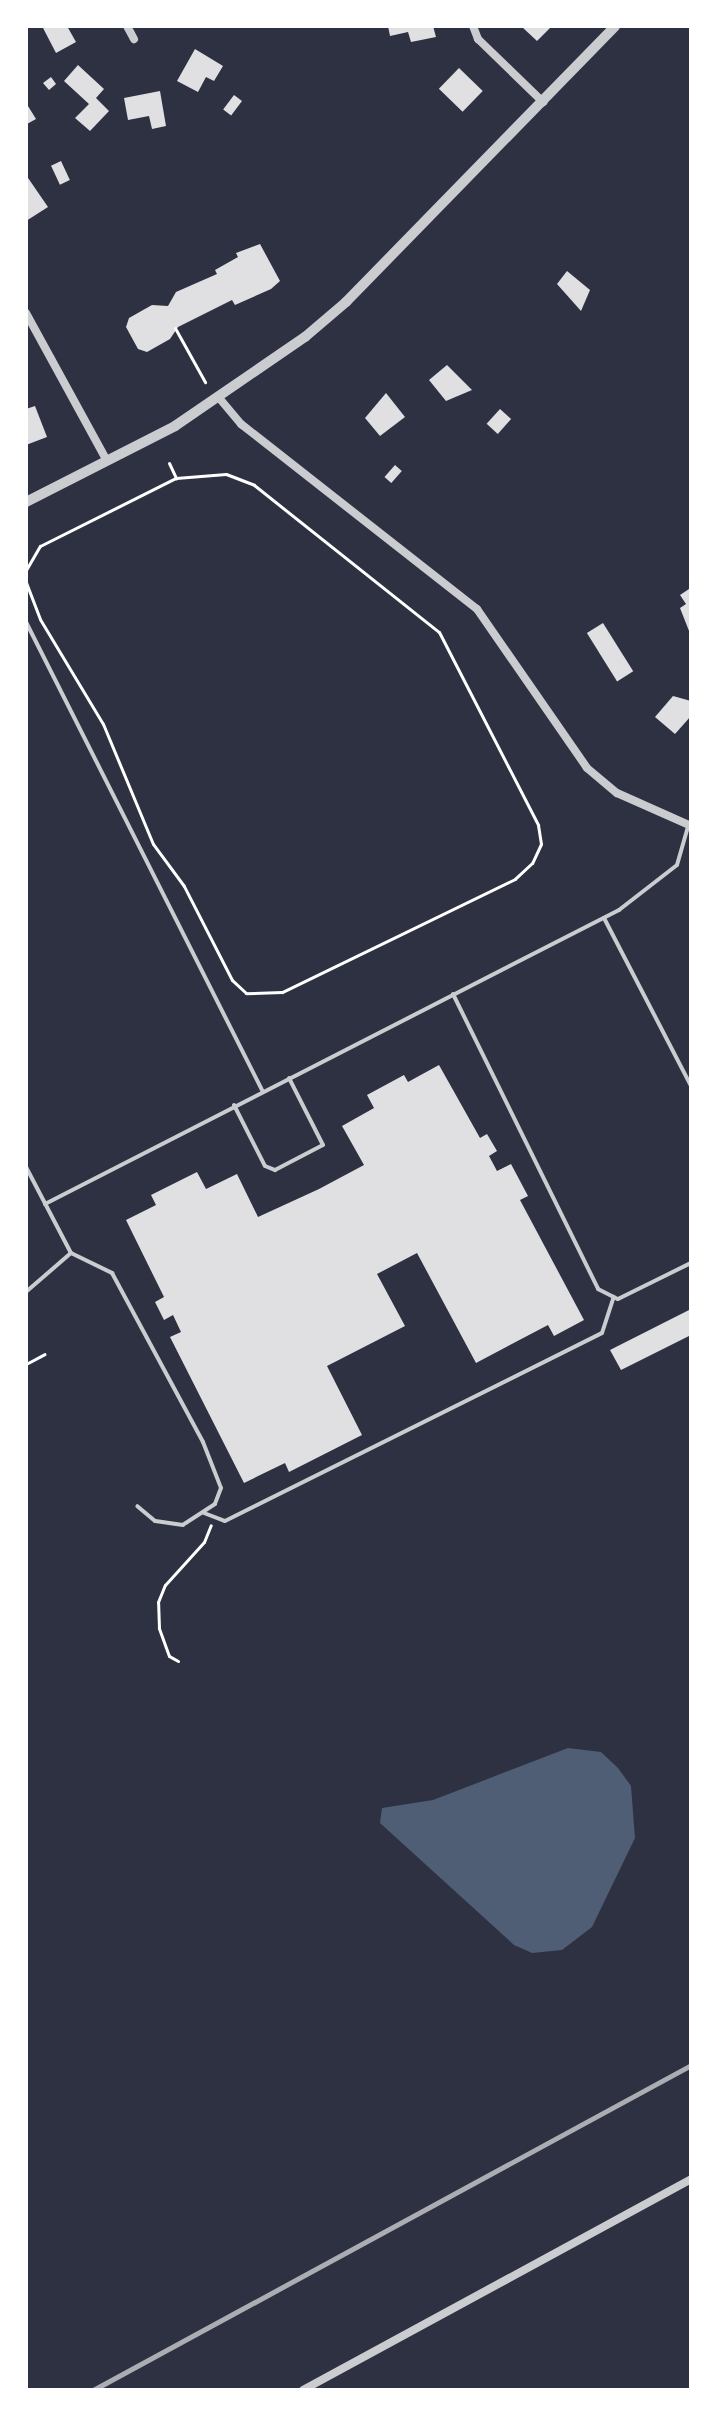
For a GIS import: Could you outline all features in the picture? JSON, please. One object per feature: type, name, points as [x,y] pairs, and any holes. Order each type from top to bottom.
[{"type":"street","points":[[127,26],[134,39]]},
{"type":"street","points":[[473,26],[478,39],[543,102]]},
{"type":"street","points":[[26,502],[220,399],[346,302],[615,26]]},
{"type":"street","points":[[26,313],[107,461]]},
{"type":"street","points":[[220,399],[241,424],[477,609],[587,768],[617,793],[690,825]]},
{"type":"street","points":[[303,2390],[691,2179]]},
{"type":"lane","points":[[26,622],[262,1090]]},
{"type":"lane","points":[[45,1204],[604,917],[677,865],[690,825]]},
{"type":"lane","points":[[604,917],[691,1086]]},
{"type":"lane","points":[[453,994],[598,1289],[614,1297]]},
{"type":"lane","points":[[234,1105],[265,1166],[275,1170],[323,1145],[289,1078]]},
{"type":"lane","points":[[26,1167],[71,1253],[112,1273],[203,1442],[221,1488],[204,1513],[183,1525],[155,1521],[137,1506]]},
{"type":"lane","points":[[27,1291],[71,1253]]},
{"type":"lane","points":[[204,1513],[225,1521],[602,1333],[614,1297],[691,1263]]},
{"type":"path","points":[[175,328],[205,382]]},
{"type":"path","points":[[169,463],[176,478]]},
{"type":"path","points":[[26,570],[27,562],[40,546],[176,478],[226,474],[254,485],[439,632],[538,825],[541,844],[521,875],[282,992],[246,993],[232,980],[184,886],[153,844],[103,724],[40,619],[26,582]]},
{"type":"path","points":[[26,1364],[45,1354]]},
{"type":"path","points":[[178,1661],[169,1656],[159,1628],[158,1602],[165,1585],[204,1542],[214,1517]]},
{"type":"water","points":[[568,1748],[601,1752],[618,1768],[631,1786],[635,1838],[592,1927],[562,1950],[532,1953],[514,1945],[380,1823],[382,1808],[433,1800]]},
{"type":"building","points":[[42,26],[67,26],[76,42],[56,53]]},
{"type":"building","points":[[388,26],[433,26],[436,37],[411,42],[408,32],[390,36]]},
{"type":"building","points":[[521,26],[552,26],[537,41]]},
{"type":"building","points":[[195,49],[223,66],[214,81],[206,77],[198,92],[177,81]]},
{"type":"building","points":[[78,65],[104,89],[96,98],[109,111],[90,131],[75,118],[89,104],[64,81]]},
{"type":"building","points":[[459,68],[483,91],[463,112],[439,89]]},
{"type":"building","points":[[51,77],[56,84],[49,90],[43,83]]},
{"type":"building","points":[[160,91],[166,126],[152,129],[149,116],[128,120],[124,98]]},
{"type":"building","points":[[234,95],[242,101],[231,115],[223,109]]},
{"type":"building","points":[[26,107],[36,119],[27,124]]},
{"type":"building","points":[[61,161],[70,180],[60,185],[51,166]]},
{"type":"building","points":[[26,175],[48,207],[26,221]]},
{"type":"building","points":[[260,244],[280,281],[271,289],[235,305],[232,300],[178,327],[170,339],[147,352],[138,349],[126,327],[129,318],[152,305],[168,306],[176,292],[217,274],[215,270],[238,257],[236,253]]},
{"type":"building","points":[[567,271],[590,290],[581,311],[557,284]]},
{"type":"building","points":[[447,365],[472,390],[446,401],[429,380]]},
{"type":"building","points":[[386,393],[405,417],[380,436],[365,418]]},
{"type":"building","points":[[35,406],[47,437],[26,445],[26,409]]},
{"type":"building","points":[[500,409],[511,419],[498,434],[487,424]]},
{"type":"building","points":[[395,465],[402,471],[391,483],[385,477]]},
{"type":"building","points":[[689,589],[691,636],[680,608],[686,604],[680,595]]},
{"type":"building","points":[[603,623],[633,671],[617,681],[587,633]]},
{"type":"building","points":[[673,696],[691,701],[691,716],[675,734],[655,717]]},
{"type":"building","points":[[439,1065],[480,1138],[487,1134],[497,1151],[489,1156],[497,1171],[511,1164],[528,1196],[520,1200],[584,1320],[554,1336],[548,1325],[476,1363],[417,1253],[377,1274],[405,1326],[327,1366],[362,1435],[289,1472],[285,1463],[244,1483],[170,1337],[181,1332],[173,1315],[164,1320],[155,1302],[164,1297],[126,1220],[156,1205],[151,1195],[197,1172],[206,1189],[237,1174],[258,1217],[319,1189],[364,1165],[342,1126],[374,1108],[367,1095],[404,1075],[408,1082]]},
{"type":"building","points":[[691,1309],[691,1335],[621,1370],[610,1350]]},
{"type":"railway","points":[[93,2390],[691,2065]]}]
